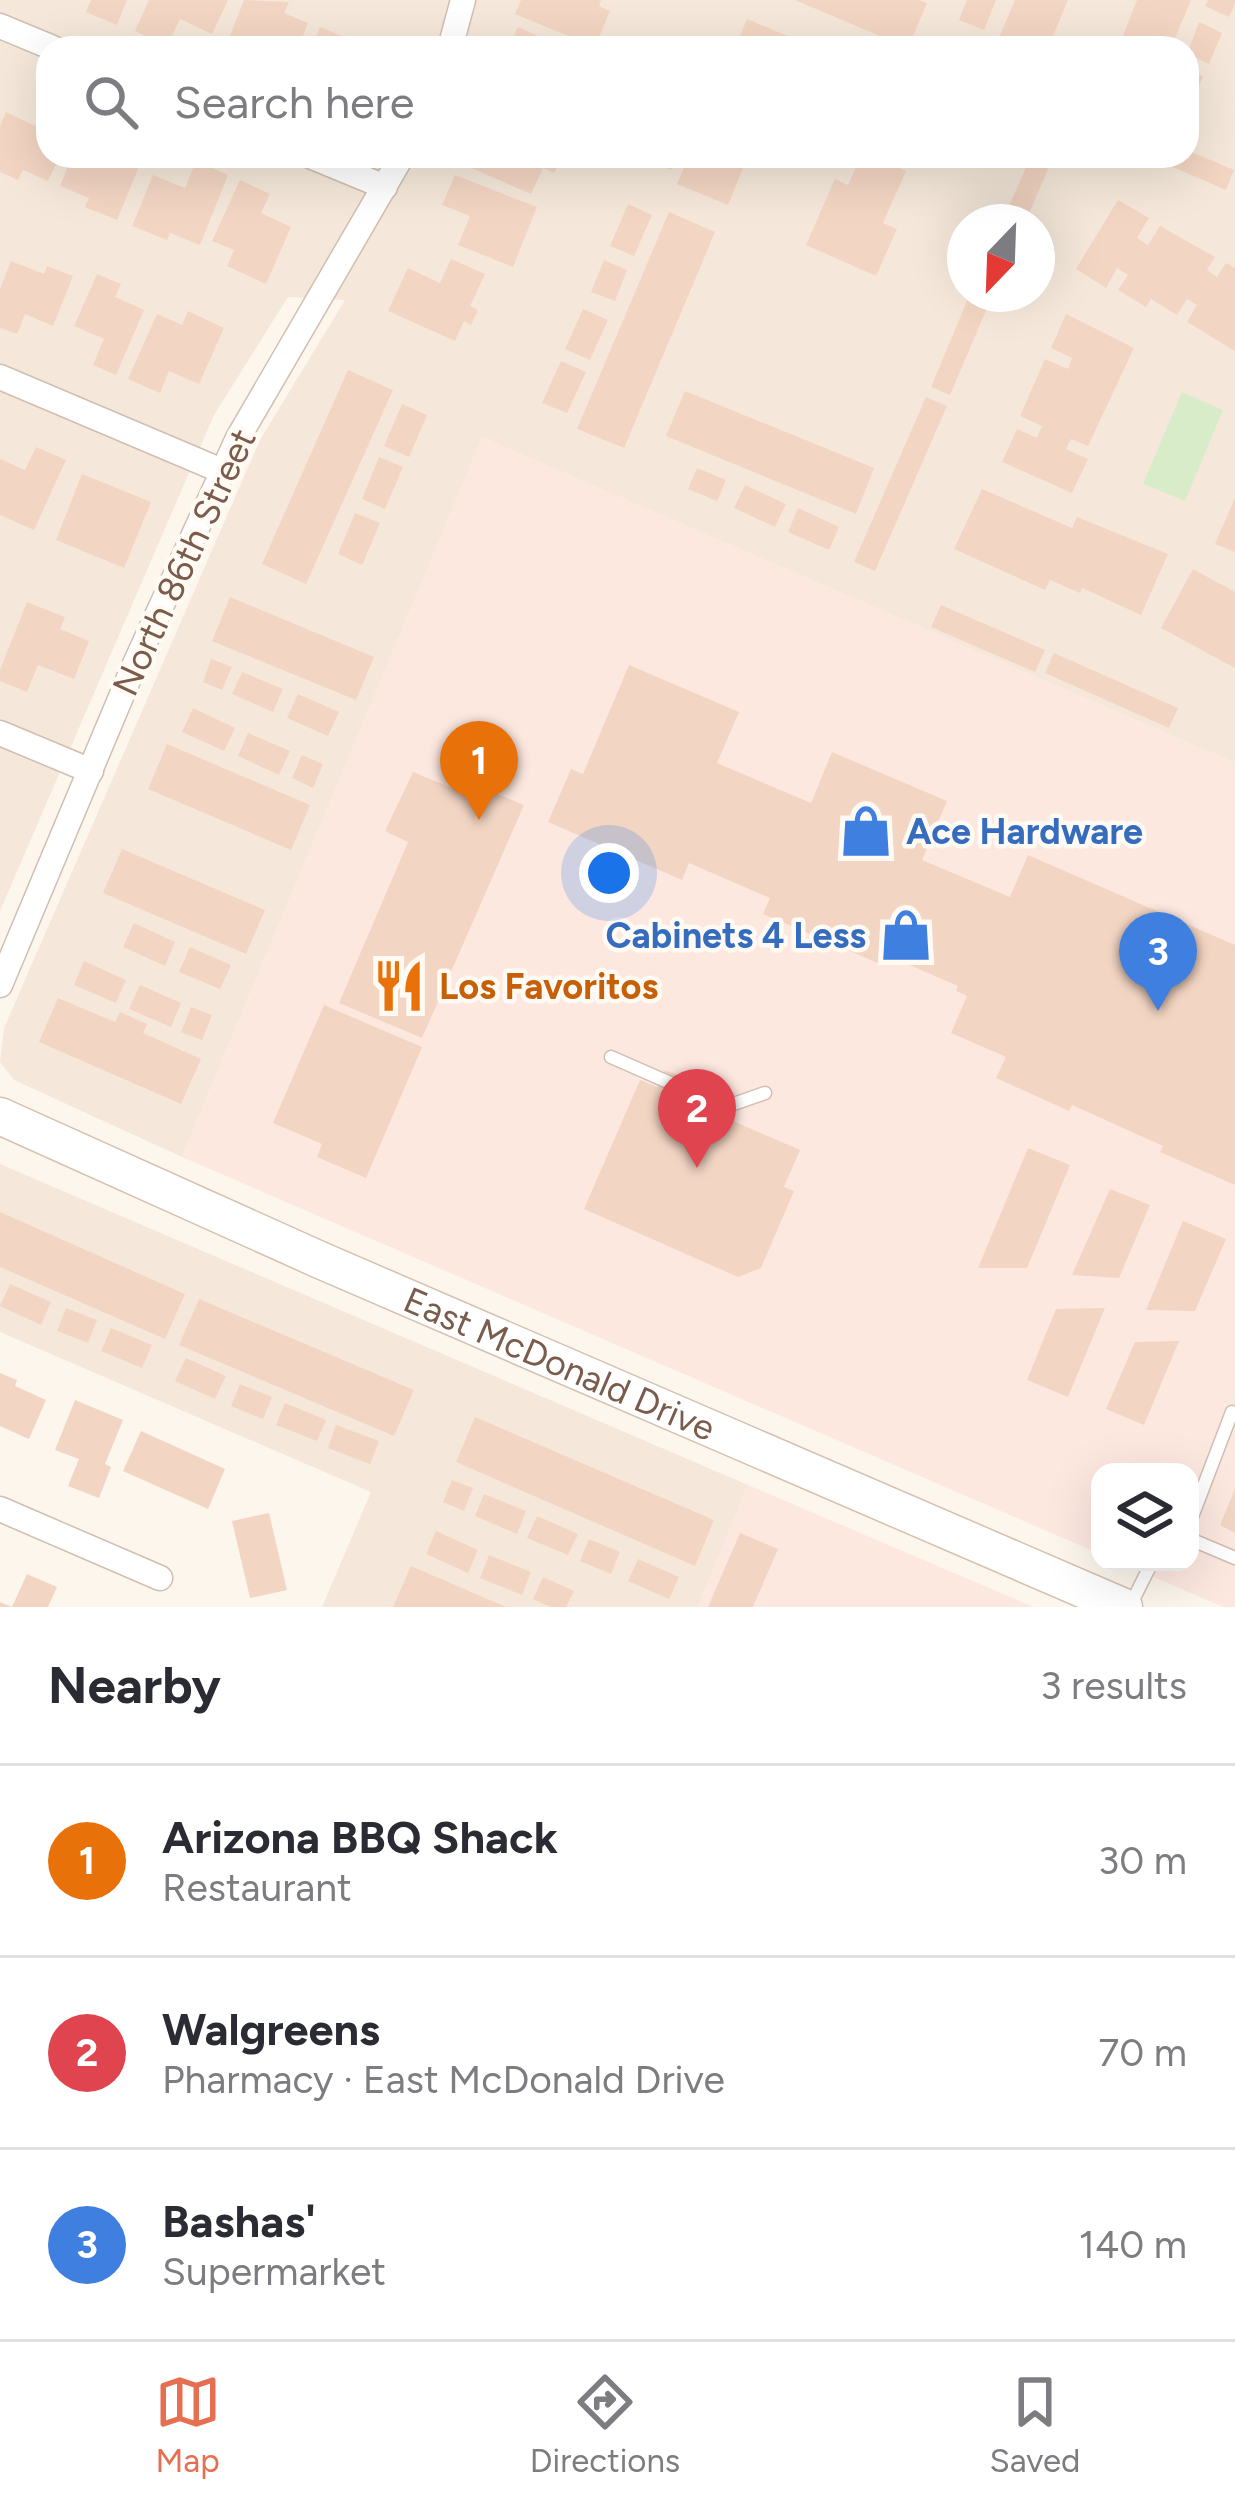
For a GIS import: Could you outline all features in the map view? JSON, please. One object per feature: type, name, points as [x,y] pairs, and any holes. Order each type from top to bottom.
[{"type":"main road","name":"East McDonald Drive","points":[[0,1116],[320,1260],[1127,1607]]},
{"type":"street","points":[[453,36],[463,0]]},
{"type":"street","points":[[0,26],[36,41]]},
{"type":"street","points":[[339,168],[385,187]]},
{"type":"street","name":"North 86th Street","points":[[0,985],[222,471],[395,168]]},
{"type":"street","points":[[0,376],[222,471]]},
{"type":"street","points":[[0,733],[91,771]]},
{"type":"street","points":[[0,1509],[160,1578]]},
{"type":"lane","points":[[611,1057],[725,1107],[765,1093]]},
{"type":"lane","points":[[1199,1498],[1235,1413]]},
{"type":"lane","points":[[1199,1543],[1235,1558]]},
{"type":"lane","points":[[1127,1607],[1147,1571]]},
{"type":"shaded area","points":[[0,0],[1235,0],[1235,763],[482,438],[182,1157],[14,1080],[0,1062],[4,1028],[260,440],[345,300],[288,297],[214,415],[0,911]]},
{"type":"shaded area","points":[[482,437],[1235,763],[1235,1607],[1223,1607],[1140,1571],[1199,1571],[1199,1463],[1091,1463],[1091,1550],[182,1157]]},
{"type":"shaded area","points":[[0,1164],[748,1485],[698,1607],[322,1607],[371,1492],[0,1332]]},
{"type":"shaded area","points":[[748,1485],[1034,1607],[698,1607]]},
{"type":"green space","points":[[1182,392],[1223,410],[1185,501],[1143,484]]},
{"type":"building","points":[[91,0],[127,0],[117,25],[86,12]]},
{"type":"building","points":[[149,0],[228,0],[212,34],[180,19],[172,36],[135,31]]},
{"type":"building","points":[[244,0],[289,2],[284,13],[308,23],[303,36],[230,36]]},
{"type":"building","points":[[521,0],[601,0],[599,6],[610,11],[600,36],[568,36],[515,14]]},
{"type":"building","points":[[795,0],[927,3],[913,36],[880,36]]},
{"type":"building","points":[[967,0],[996,0],[984,30],[959,20]]},
{"type":"building","points":[[1015,0],[1068,0],[1053,36],[1000,36]]},
{"type":"building","points":[[1137,0],[1191,0],[1176,36],[1123,36]]},
{"type":"building","points":[[1208,0],[1235,0],[1235,4],[1229,17],[1205,6]]},
{"type":"building","points":[[747,19],[787,36],[740,36]]},
{"type":"building","points":[[1199,22],[1222,33],[1209,64],[1199,59],[1199,36],[1194,36]]},
{"type":"building","points":[[320,27],[342,36],[317,36]]},
{"type":"building","points":[[518,27],[538,36],[514,36]]},
{"type":"building","points":[[6,112],[35,126],[36,168],[54,168],[48,181],[23,170],[18,180],[0,172],[0,126]]},
{"type":"building","points":[[1199,155],[1234,170],[1226,190],[1175,168],[1199,168]]},
{"type":"building","points":[[67,168],[138,169],[117,220],[85,207],[89,198],[60,186]]},
{"type":"building","points":[[193,168],[212,168],[228,175],[200,245],[170,233],[167,240],[132,226],[153,175],[185,188]]},
{"type":"building","points":[[471,168],[543,168],[531,194]]},
{"type":"building","points":[[684,168],[743,168],[728,205],[677,184]]},
{"type":"building","points":[[856,168],[906,171],[883,223],[897,229],[876,276],[806,245],[835,179],[848,185]]},
{"type":"building","points":[[1026,168],[1049,168],[1033,204],[1010,204]]},
{"type":"building","points":[[455,175],[537,207],[513,267],[458,245],[470,216],[442,205]]},
{"type":"building","points":[[240,180],[270,194],[261,213],[291,227],[266,284],[227,266],[234,250],[212,241]]},
{"type":"building","points":[[1118,200],[1149,218],[1137,238],[1148,245],[1160,226],[1215,257],[1207,270],[1217,277],[1226,263],[1235,268],[1235,351],[1187,322],[1197,305],[1187,299],[1177,315],[1151,299],[1146,307],[1118,290],[1128,275],[1117,268],[1106,288],[1076,269]]},
{"type":"building","points":[[628,204],[652,215],[634,256],[610,246]]},
{"type":"building","points":[[669,212],[715,232],[624,448],[577,429]]},
{"type":"building","points":[[451,259],[485,274],[470,306],[478,310],[471,325],[464,321],[455,341],[388,311],[408,268],[440,283]]},
{"type":"building","points":[[604,260],[627,270],[615,301],[591,292]]},
{"type":"building","points":[[11,261],[44,274],[47,266],[73,276],[53,326],[25,314],[17,334],[0,328],[0,289]]},
{"type":"building","points":[[97,274],[121,284],[115,297],[144,310],[116,375],[93,365],[104,339],[74,326]]},
{"type":"building","points":[[583,309],[608,320],[590,360],[565,349]]},
{"type":"building","points":[[188,311],[224,328],[199,384],[169,371],[160,393],[128,379],[157,314],[182,325]]},
{"type":"building","points":[[962,312],[985,312],[950,395],[931,387]]},
{"type":"building","points":[[1066,314],[1134,348],[1088,446],[1071,439],[1066,449],[1088,459],[1072,493],[1002,462],[1017,429],[1037,438],[1042,426],[1020,416],[1045,359],[1068,369],[1072,358],[1051,348]]},
{"type":"building","points":[[561,361],[586,372],[567,413],[542,403]]},
{"type":"building","points":[[348,370],[393,390],[306,584],[262,564]]},
{"type":"building","points":[[685,391],[874,468],[856,514],[666,436]]},
{"type":"building","points":[[926,397],[947,406],[875,571],[854,562]]},
{"type":"building","points":[[402,404],[427,415],[409,457],[384,446]]},
{"type":"building","points":[[36,447],[66,460],[34,530],[0,515],[0,459],[25,470]]},
{"type":"building","points":[[379,457],[403,467],[385,509],[362,499]]},
{"type":"building","points":[[697,468],[726,480],[717,501],[688,489]]},
{"type":"building","points":[[82,474],[151,502],[124,568],[56,540]]},
{"type":"building","points":[[745,485],[786,504],[775,527],[734,508]]},
{"type":"building","points":[[982,489],[1072,528],[1077,517],[1168,554],[1141,615],[1082,588],[1080,593],[1050,580],[1045,590],[954,549]]},
{"type":"building","points":[[1235,498],[1235,552],[1215,544]]},
{"type":"building","points":[[798,508],[839,527],[829,550],[788,532]]},
{"type":"building","points":[[355,513],[380,523],[362,565],[338,554]]},
{"type":"building","points":[[1193,569],[1235,592],[1235,668],[1161,628]]},
{"type":"building","points":[[230,597],[374,657],[356,700],[212,641]]},
{"type":"building","points":[[27,602],[65,617],[60,629],[89,641],[74,679],[38,665],[27,692],[0,681]]},
{"type":"building","points":[[941,605],[1045,650],[1035,672],[931,627]]},
{"type":"building","points":[[1054,653],[1178,708],[1169,728],[1045,673]]},
{"type":"building","points":[[211,659],[232,667],[222,690],[203,682]]},
{"type":"building","points":[[629,665],[739,712],[717,763],[811,803],[832,752],[947,801],[922,860],[1010,897],[1028,855],[1235,945],[1235,1185],[1072,1105],[1069,1111],[996,1078],[1006,1057],[951,1033],[967,996],[956,991],[958,986],[884,954],[880,964],[763,914],[770,898],[689,863],[682,880],[548,822],[571,769],[583,774]]},
{"type":"building","points":[[242,672],[283,689],[273,712],[232,694]]},
{"type":"building","points":[[298,694],[339,712],[328,736],[287,718]]},
{"type":"building","points":[[193,708],[235,728],[224,751],[182,732]]},
{"type":"building","points":[[248,733],[290,751],[279,775],[238,756]]},
{"type":"building","points":[[167,744],[310,805],[291,850],[148,789]]},
{"type":"building","points":[[302,755],[323,764],[313,788],[292,778]]},
{"type":"building","points":[[413,772],[481,800],[487,790],[524,805],[422,1038],[339,1003],[408,842],[385,831]]},
{"type":"building","points":[[122,849],[265,910],[246,954],[103,893]]},
{"type":"building","points":[[134,923],[175,942],[165,966],[123,947]]},
{"type":"building","points":[[190,947],[231,965],[220,989],[179,972]]},
{"type":"building","points":[[84,961],[126,980],[116,1003],[74,985]]},
{"type":"building","points":[[140,985],[181,1003],[171,1027],[129,1009]]},
{"type":"building","points":[[58,998],[115,1022],[120,1012],[147,1024],[143,1033],[201,1059],[181,1104],[39,1042]]},
{"type":"building","points":[[324,1005],[422,1047],[366,1178],[317,1157],[322,1144],[273,1123]]},
{"type":"building","points":[[191,1007],[212,1015],[202,1040],[181,1032]]},
{"type":"building","points":[[665,1070],[695,1082],[687,1101],[800,1150],[784,1187],[794,1191],[761,1268],[738,1277],[584,1209],[640,1080],[657,1087]]},
{"type":"building","points":[[1028,1148],[1070,1165],[1027,1268],[978,1268]]},
{"type":"building","points":[[1110,1189],[1150,1205],[1119,1278],[1072,1275]]},
{"type":"building","points":[[0,1212],[185,1294],[165,1339],[0,1267]]},
{"type":"building","points":[[1183,1221],[1226,1239],[1195,1311],[1146,1310]]},
{"type":"building","points":[[10,1284],[51,1302],[41,1325],[0,1306]]},
{"type":"building","points":[[199,1299],[414,1390],[394,1436],[179,1345]]},
{"type":"building","points":[[66,1308],[97,1320],[88,1343],[57,1331]]},
{"type":"building","points":[[1105,1308],[1068,1397],[1027,1380],[1056,1309]]},
{"type":"building","points":[[111,1328],[152,1345],[142,1368],[101,1351]]},
{"type":"building","points":[[1179,1341],[1144,1425],[1106,1409],[1135,1342]]},
{"type":"building","points":[[186,1358],[226,1376],[215,1399],[175,1381]]},
{"type":"building","points":[[0,1373],[17,1380],[15,1386],[46,1400],[29,1439],[0,1426]]},
{"type":"building","points":[[240,1384],[272,1397],[263,1419],[231,1406]]},
{"type":"building","points":[[75,1400],[123,1420],[105,1464],[111,1467],[99,1498],[68,1486],[79,1459],[55,1450]]},
{"type":"building","points":[[285,1403],[326,1420],[317,1441],[276,1425]]},
{"type":"building","points":[[475,1417],[714,1520],[695,1566],[456,1462]]},
{"type":"building","points":[[336,1425],[379,1441],[370,1464],[328,1448]]},
{"type":"building","points":[[141,1431],[225,1469],[208,1509],[123,1471]]},
{"type":"building","points":[[452,1480],[473,1488],[464,1511],[443,1502]]},
{"type":"building","points":[[1235,1489],[1235,1533],[1220,1525]]},
{"type":"building","points":[[484,1494],[526,1511],[517,1534],[475,1516]]},
{"type":"building","points":[[269,1513],[287,1590],[250,1598],[232,1521]]},
{"type":"building","points":[[537,1516],[578,1534],[568,1555],[527,1538]]},
{"type":"building","points":[[436,1531],[478,1550],[468,1573],[426,1554]]},
{"type":"building","points":[[740,1533],[778,1549],[753,1607],[708,1607]]},
{"type":"building","points":[[589,1539],[620,1552],[611,1574],[580,1561]]},
{"type":"building","points":[[489,1555],[531,1572],[522,1595],[480,1578]]},
{"type":"building","points":[[638,1559],[679,1577],[669,1599],[628,1581]]},
{"type":"building","points":[[411,1566],[506,1607],[393,1607]]},
{"type":"building","points":[[27,1574],[57,1587],[48,1607],[12,1607]]},
{"type":"building","points":[[543,1577],[574,1591],[566,1607],[550,1607],[533,1599]]},
{"type":"place","name":"Arizona BBQ Shack","points":[[479,820]]},
{"type":"place","name":"Ace Hardware","points":[[866,831]]},
{"type":"place","name":"Cabinets 4 Less","points":[[906,935]]},
{"type":"place","name":"Los Favoritos","points":[[399,986]]},
{"type":"place","name":"Bashas'","points":[[1158,1011]]},
{"type":"place","name":"Walgreens","points":[[697,1168]]}]
